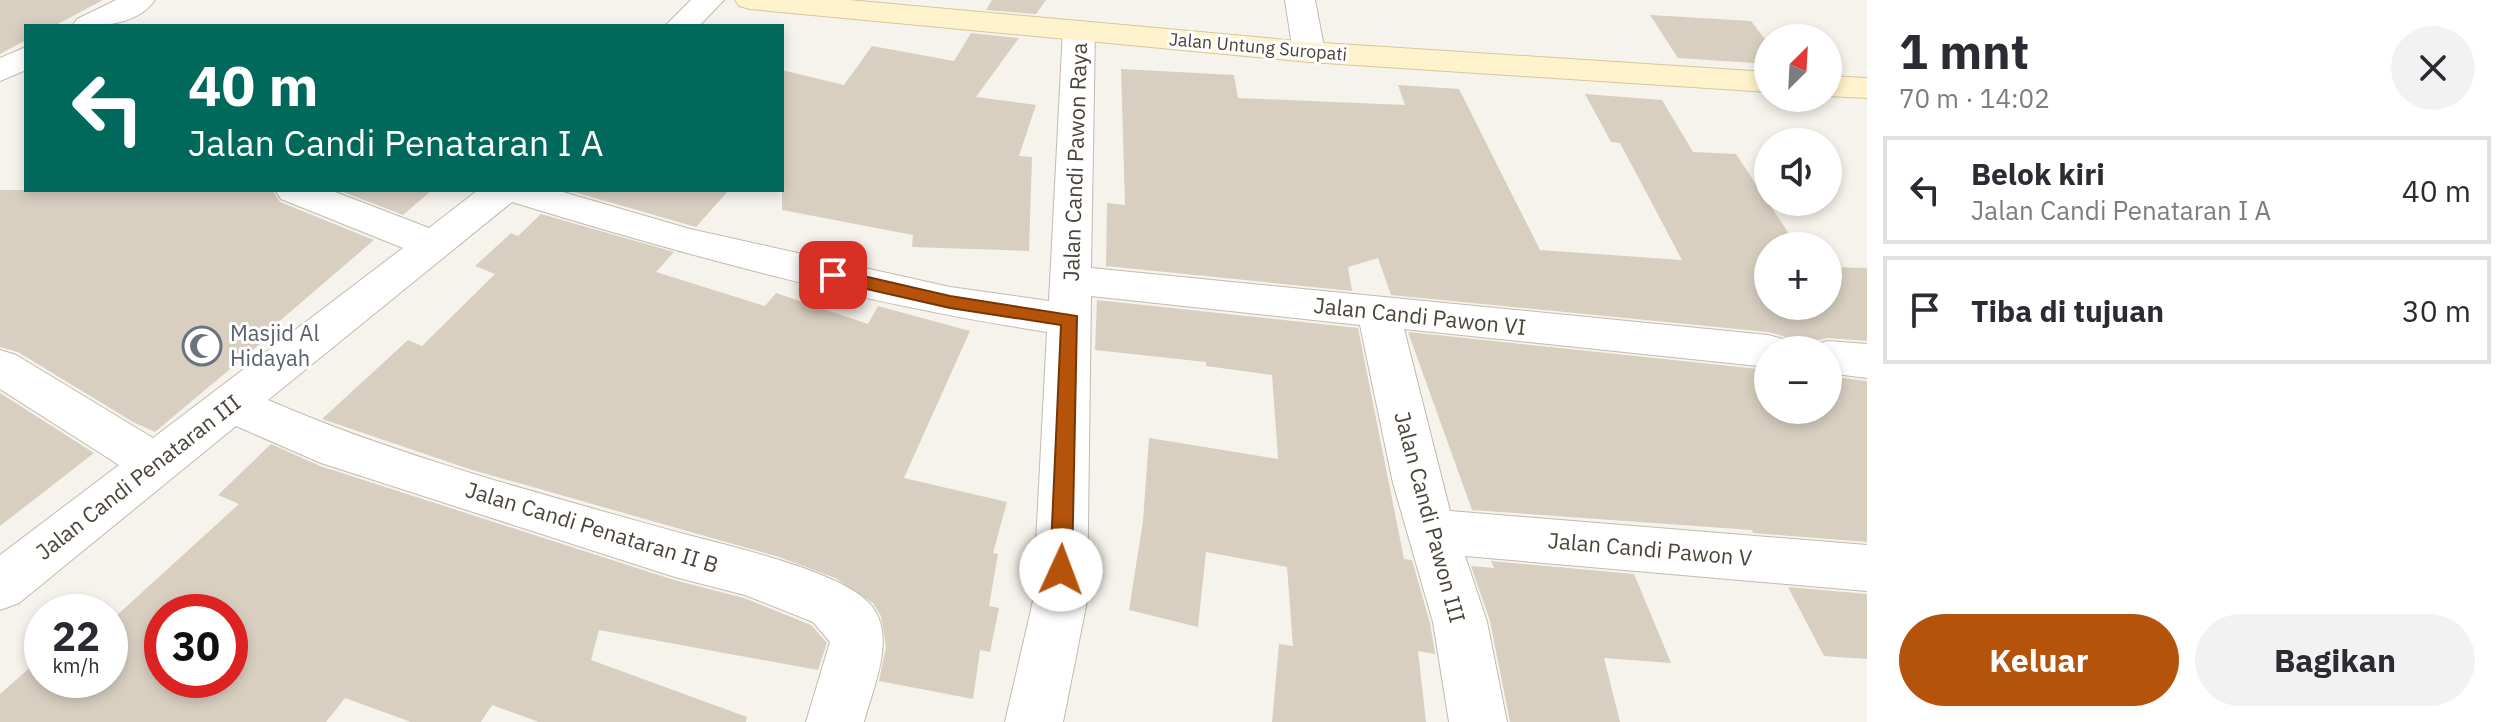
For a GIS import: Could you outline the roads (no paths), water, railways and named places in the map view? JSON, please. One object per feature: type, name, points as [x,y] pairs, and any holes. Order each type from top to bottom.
[{"type":"main road","name":"Jalan Untung Suropati","points":[[750,0],[1309,52],[1754,81]]},
{"type":"main road","points":[[1842,87],[1867,88]]},
{"type":"street","points":[[92,24],[140,0]]},
{"type":"street","points":[[683,24],[709,0]]},
{"type":"street","points":[[1300,0],[1309,52]]},
{"type":"street","name":"Jalan Candi Pawon Raya","points":[[1034,722],[1060,601],[1079,30]]},
{"type":"street","points":[[299,192],[431,244]]},
{"type":"street","name":"Jalan Candi Penataran III","points":[[0,586],[500,192]]},
{"type":"street","name":"Jalan Candi Pawon VI","points":[[521,192],[687,242],[950,302],[1071,300],[1379,312],[1754,350]]},
{"type":"street","name":"Jalan Candi Pawon III","points":[[1379,312],[1417,483],[1460,622],[1478,722]]},
{"type":"street","points":[[1842,358],[1867,361]]},
{"type":"street","points":[[0,367],[155,463]]},
{"type":"street","name":"Jalan Candi Penataran II B","points":[[231,404],[321,444],[660,550],[749,573],[832,605],[853,624],[857,642],[835,722]]},
{"type":"street","name":"Jalan Candi Pawon V","points":[[1432,531],[1867,568]]},
{"type":"place","name":"Masjid Al Hidayah","points":[[202,346]]}]
